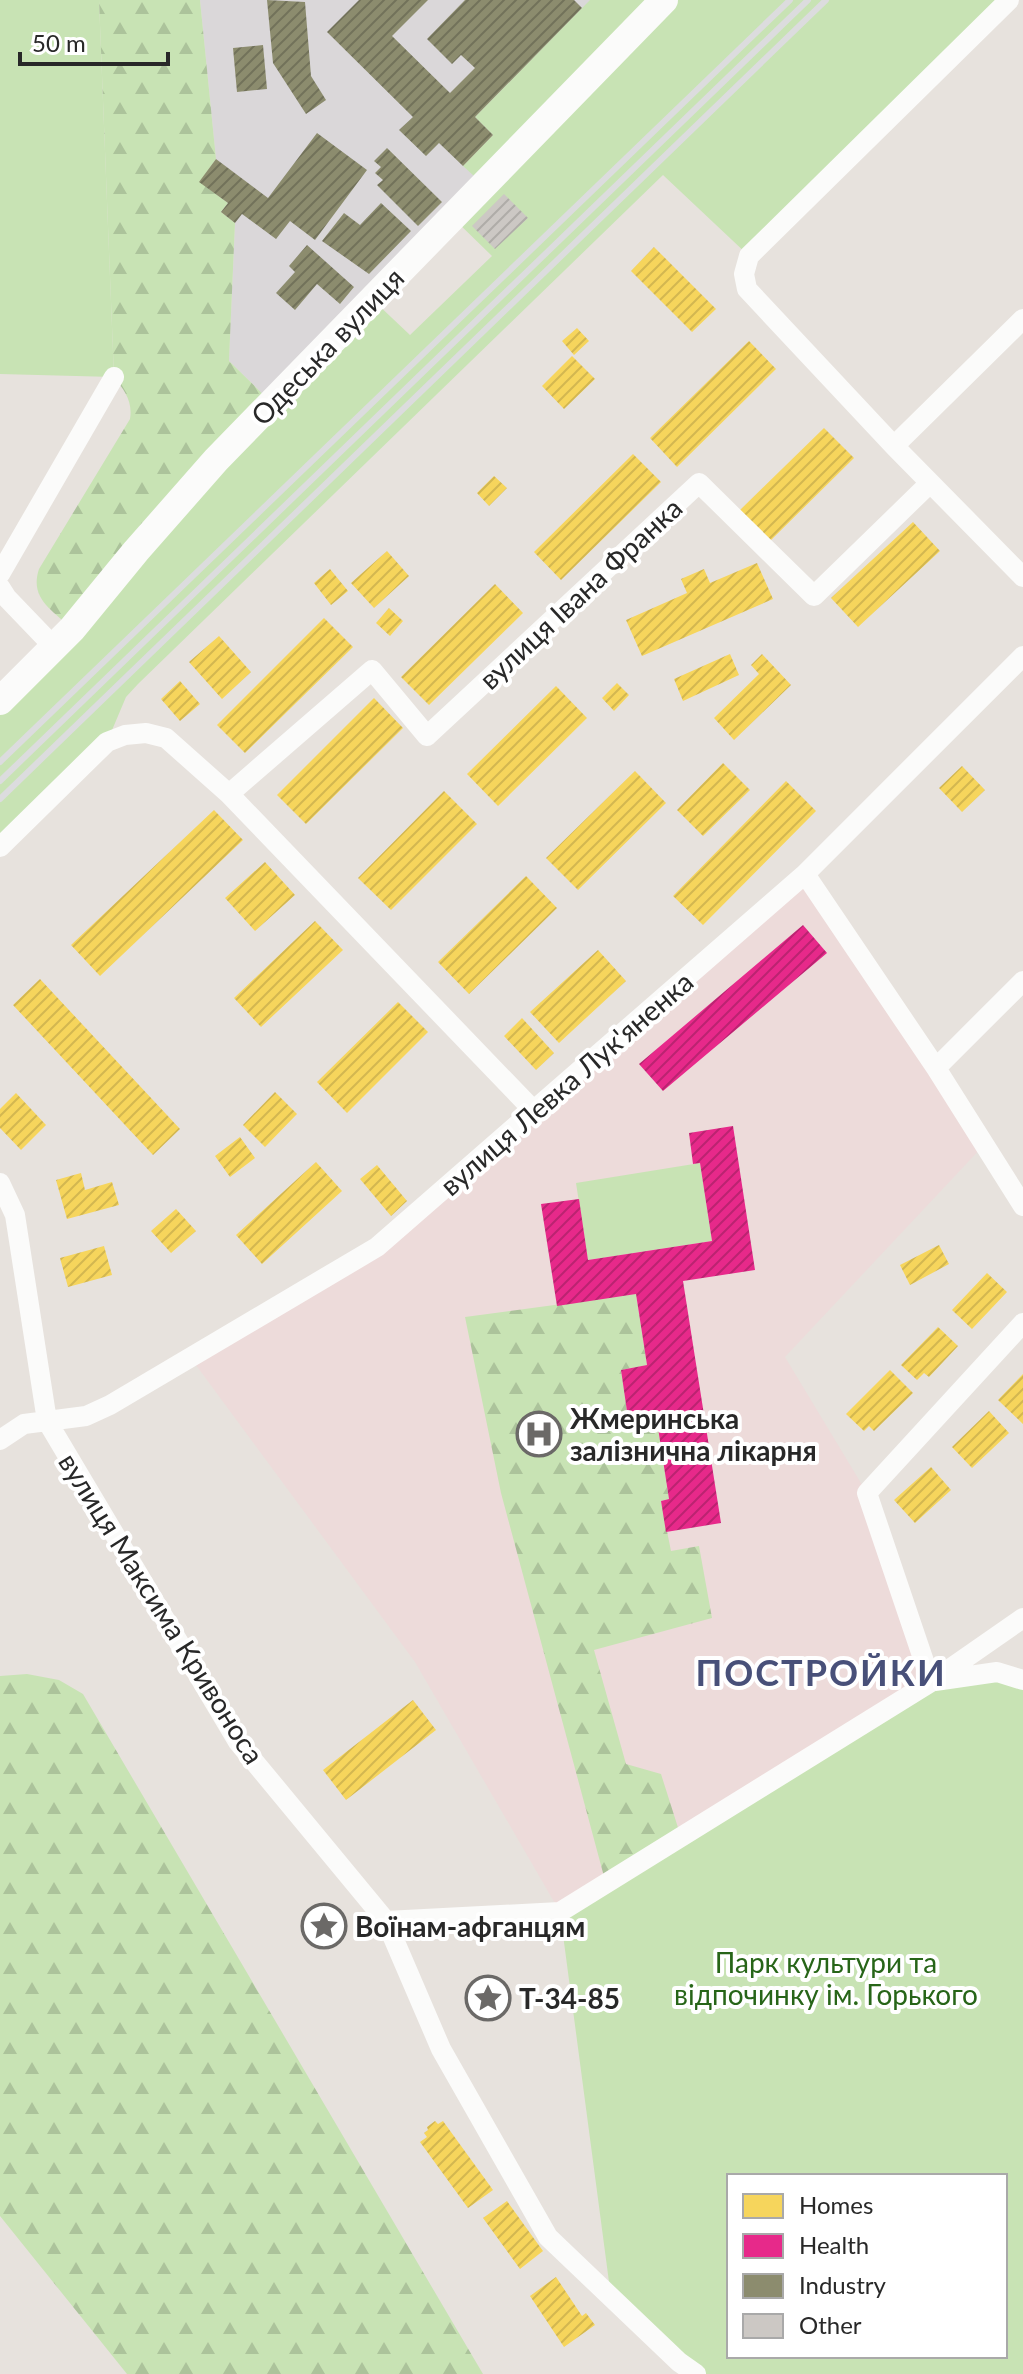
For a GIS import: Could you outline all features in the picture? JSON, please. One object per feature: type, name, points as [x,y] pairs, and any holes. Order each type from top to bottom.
[{"type":"main road","name":"Одеська вулиця","points":[[0,701],[55,648],[216,460],[664,0]]},
{"type":"street","points":[[1009,0],[749,256],[744,274],[747,289],[894,446],[1023,577]]},
{"type":"street","points":[[894,446],[1023,319]]},
{"type":"street","points":[[0,574],[114,377]]},
{"type":"street","name":"вулиця Івана Франка","points":[[229,794],[372,670],[427,736],[699,483],[814,596],[930,483]]},
{"type":"street","points":[[0,587],[55,648]]},
{"type":"street","name":"вулиця Левка Лук'яненка","points":[[0,1440],[24,1424],[86,1416],[110,1405],[377,1247],[805,874],[1023,656]]},
{"type":"street","points":[[0,847],[107,742],[125,735],[146,733],[166,738],[229,794],[534,1111]]},
{"type":"street","points":[[805,874],[936,1068],[1023,1206]]},
{"type":"street","points":[[936,1068],[1023,981]]},
{"type":"street","name":"вулиця Максима Кривоноса","points":[[0,1183],[15,1215],[47,1421],[238,1742],[386,1921],[441,2049],[548,2237],[679,2362],[696,2374]]},
{"type":"street","points":[[931,1682],[867,1493],[1023,1323]]},
{"type":"street","points":[[386,1921],[560,1912],[931,1682],[1023,1618]]},
{"type":"street","points":[[931,1682],[997,1672],[1023,1680]]},
{"type":"shaded area","points":[[200,0],[664,0],[272,403],[229,361],[235,223],[221,212],[227,203],[199,182],[216,159]]},
{"type":"shaded area","name":"Жмеринська залізнична лікарня","points":[[805,874],[984,1145],[785,1357],[867,1493],[931,1682],[560,1912],[415,1662],[190,1357],[377,1247]]},
{"type":"green space","points":[[0,0],[99,0],[114,377],[0,374]]},
{"type":"green space","points":[[99,0],[200,0],[216,159],[200,182],[228,203],[221,212],[235,223],[229,361],[272,403],[72,629],[40,596],[37,588],[39,569],[131,413],[127,396],[114,377]]},
{"type":"green space","points":[[590,0],[1009,0],[749,256],[663,175],[138,684],[126,697],[107,742],[0,847],[0,701],[373,300],[410,335],[492,256],[453,218],[484,185],[463,166],[493,135],[475,117]]},
{"type":"green space","points":[[700,1163],[712,1241],[588,1260],[576,1183]]},
{"type":"green space","points":[[636,1294],[647,1365],[621,1370],[630,1432],[658,1428],[669,1499],[661,1501],[671,1551],[699,1546],[712,1618],[594,1650],[626,1764],[661,1774],[681,1837],[606,1884],[501,1493],[465,1317]]},
{"type":"green space","points":[[27,1674],[59,1680],[83,1694],[483,2374],[127,2374],[0,2216],[0,1676]]},
{"type":"green space","name":"Парк культури та відпочинку ім. Горького","points":[[1023,1680],[1023,2374],[696,2374],[611,2297],[560,1912],[931,1682]]},
{"type":"building: Homes","points":[[654,247],[716,309],[692,332],[631,271]]},
{"type":"building: Homes","points":[[577,328],[589,341],[574,355],[562,341]]},
{"type":"building: Homes","points":[[749,341],[776,369],[677,467],[650,438]]},
{"type":"building: Homes","points":[[572,356],[595,379],[564,409],[542,386]]},
{"type":"building: Homes","points":[[824,428],[854,458],[769,542],[739,511]]},
{"type":"building: Homes","points":[[633,454],[661,482],[561,580],[534,552]]},
{"type":"building: Homes","points":[[494,476],[507,488],[489,506],[477,493]]},
{"type":"building: Homes","points":[[913,522],[940,551],[858,627],[831,598]]},
{"type":"building: Homes","points":[[387,551],[409,576],[374,608],[351,583]]},
{"type":"building: Homes","points":[[757,563],[773,599],[642,656],[626,620],[687,593],[681,579],[704,569],[710,583]]},
{"type":"building: Homes","points":[[330,569],[348,591],[331,605],[314,583]]},
{"type":"building: Homes","points":[[495,584],[523,613],[429,705],[401,677]]},
{"type":"building: Homes","points":[[389,608],[403,621],[390,636],[376,623]]},
{"type":"building: Homes","points":[[324,618],[353,647],[245,753],[217,725]]},
{"type":"building: Homes","points":[[219,636],[251,672],[222,699],[189,662]]},
{"type":"building: Homes","points":[[730,654],[739,675],[683,701],[674,679]]},
{"type":"building: Homes","points":[[762,654],[791,685],[734,740],[714,718],[759,674],[751,665]]},
{"type":"building: Homes","points":[[180,681],[200,704],[180,721],[161,699]]},
{"type":"building: Homes","points":[[617,683],[629,695],[614,711],[602,698]]},
{"type":"building: Homes","points":[[556,686],[587,718],[498,806],[467,774]]},
{"type":"building: Homes","points":[[374,698],[403,728],[306,824],[277,795]]},
{"type":"building: Homes","points":[[723,763],[750,790],[703,836],[677,810]]},
{"type":"building: Homes","points":[[962,766],[985,790],[962,812],[939,788]]},
{"type":"building: Homes","points":[[635,771],[666,803],[578,890],[546,858]]},
{"type":"building: Homes","points":[[786,781],[816,811],[703,925],[673,896]]},
{"type":"building: Homes","points":[[444,791],[477,824],[391,910],[358,878]]},
{"type":"building: Homes","points":[[214,810],[243,840],[100,976],[71,945]]},
{"type":"building: Homes","points":[[265,862],[295,895],[255,931],[225,898]]},
{"type":"building: Homes","points":[[526,876],[557,908],[469,994],[438,962]]},
{"type":"building: Homes","points":[[315,921],[343,950],[261,1027],[234,998]]},
{"type":"building: Homes","points":[[598,950],[626,981],[559,1043],[530,1012]]},
{"type":"building: Homes","points":[[40,979],[180,1129],[153,1155],[13,1005]]},
{"type":"building: Homes","points":[[398,1002],[428,1032],[347,1113],[317,1082]]},
{"type":"building: Homes","points":[[522,1018],[554,1053],[536,1070],[504,1036]]},
{"type":"building: Homes","points":[[275,1092],[297,1114],[265,1147],[243,1125]]},
{"type":"building: Homes","points":[[16,1093],[46,1125],[21,1150],[0,1128],[0,1109]]},
{"type":"building: Homes","points":[[240,1137],[255,1158],[230,1177],[215,1156]]},
{"type":"building: Homes","points":[[316,1162],[342,1191],[262,1264],[236,1235]]},
{"type":"building: Homes","points":[[377,1165],[407,1201],[391,1216],[360,1179]]},
{"type":"building: Homes","points":[[81,1173],[85,1190],[112,1182],[119,1205],[67,1219],[56,1180]]},
{"type":"building: Homes","points":[[176,1209],[196,1231],[171,1253],[151,1231]]},
{"type":"building: Homes","points":[[939,1245],[949,1264],[910,1285],[900,1265]]},
{"type":"building: Homes","points":[[104,1246],[112,1275],[68,1287],[60,1258]]},
{"type":"building: Homes","points":[[987,1273],[1007,1292],[972,1329],[952,1310]]},
{"type":"building: Homes","points":[[938,1327],[958,1346],[929,1377],[924,1373],[917,1380],[901,1365]]},
{"type":"building: Homes","points":[[890,1370],[913,1393],[874,1431],[869,1426],[864,1431],[846,1414]]},
{"type":"building: Homes","points":[[1023,1374],[1023,1424],[998,1400]]},
{"type":"building: Homes","points":[[989,1411],[1009,1433],[972,1468],[952,1447]]},
{"type":"building: Homes","points":[[931,1467],[951,1490],[915,1523],[894,1500]]},
{"type":"building: Homes","points":[[413,1700],[436,1730],[346,1800],[323,1770]]},
{"type":"building: Homes","points":[[435,2121],[438,2124],[443,2121],[493,2190],[468,2208],[420,2142],[427,2137],[424,2133],[427,2127]]},
{"type":"building: Homes","points":[[507,2201],[543,2251],[520,2269],[483,2218]]},
{"type":"building: Homes","points":[[556,2277],[582,2316],[586,2313],[595,2325],[564,2347],[530,2296]]},
{"type":"building: Health","points":[[803,925],[827,953],[663,1091],[639,1064]]},
{"type":"building: Health","points":[[733,1126],[755,1270],[683,1281],[721,1523],[666,1532],[661,1501],[669,1499],[658,1428],[630,1432],[621,1370],[647,1365],[636,1294],[557,1306],[541,1204],[579,1199],[588,1260],[712,1241],[700,1163],[693,1164],[689,1133]]},
{"type":"building: Industry","points":[[267,0],[305,2],[311,76],[326,100],[306,114],[273,63]]},
{"type":"building: Industry","points":[[359,0],[428,0],[392,36],[450,93],[475,68],[461,55],[452,64],[427,39],[465,0],[574,0],[582,8],[475,117],[493,135],[463,166],[439,143],[426,156],[399,130],[413,117],[327,32]]},
{"type":"building: Industry","points":[[263,45],[267,89],[237,92],[233,48]]},
{"type":"building: Industry","points":[[317,133],[367,170],[315,240],[290,221],[276,239],[242,214],[235,223],[221,212],[228,203],[199,182],[216,159],[268,198]]},
{"type":"building: Industry","points":[[387,148],[442,202],[418,226],[377,185],[383,180],[375,173],[381,167],[374,161]]},
{"type":"building: Industry","points":[[381,203],[411,231],[369,274],[322,241],[344,213],[360,225]]},
{"type":"building: Industry","points":[[307,245],[354,287],[340,304],[317,284],[295,310],[276,293],[295,272],[289,266]]},
{"type":"building: Other","points":[[504,194],[528,218],[495,249],[472,226]]},
{"type":"railway","points":[[0,762],[790,0]]},
{"type":"railway","points":[[0,781],[808,0]]},
{"type":"railway","points":[[0,799],[826,0]]},
{"type":"place","name":"Жмеринська залізнична лікарня","points":[[539,1434]]},
{"type":"place","name":"Воїнам-афганцям","points":[[324,1926]]},
{"type":"place","name":"Т-34-85","points":[[488,1998]]},
{"type":"district","name":"ПОСТРОЙКИ","points":[[821,1672]]}]
